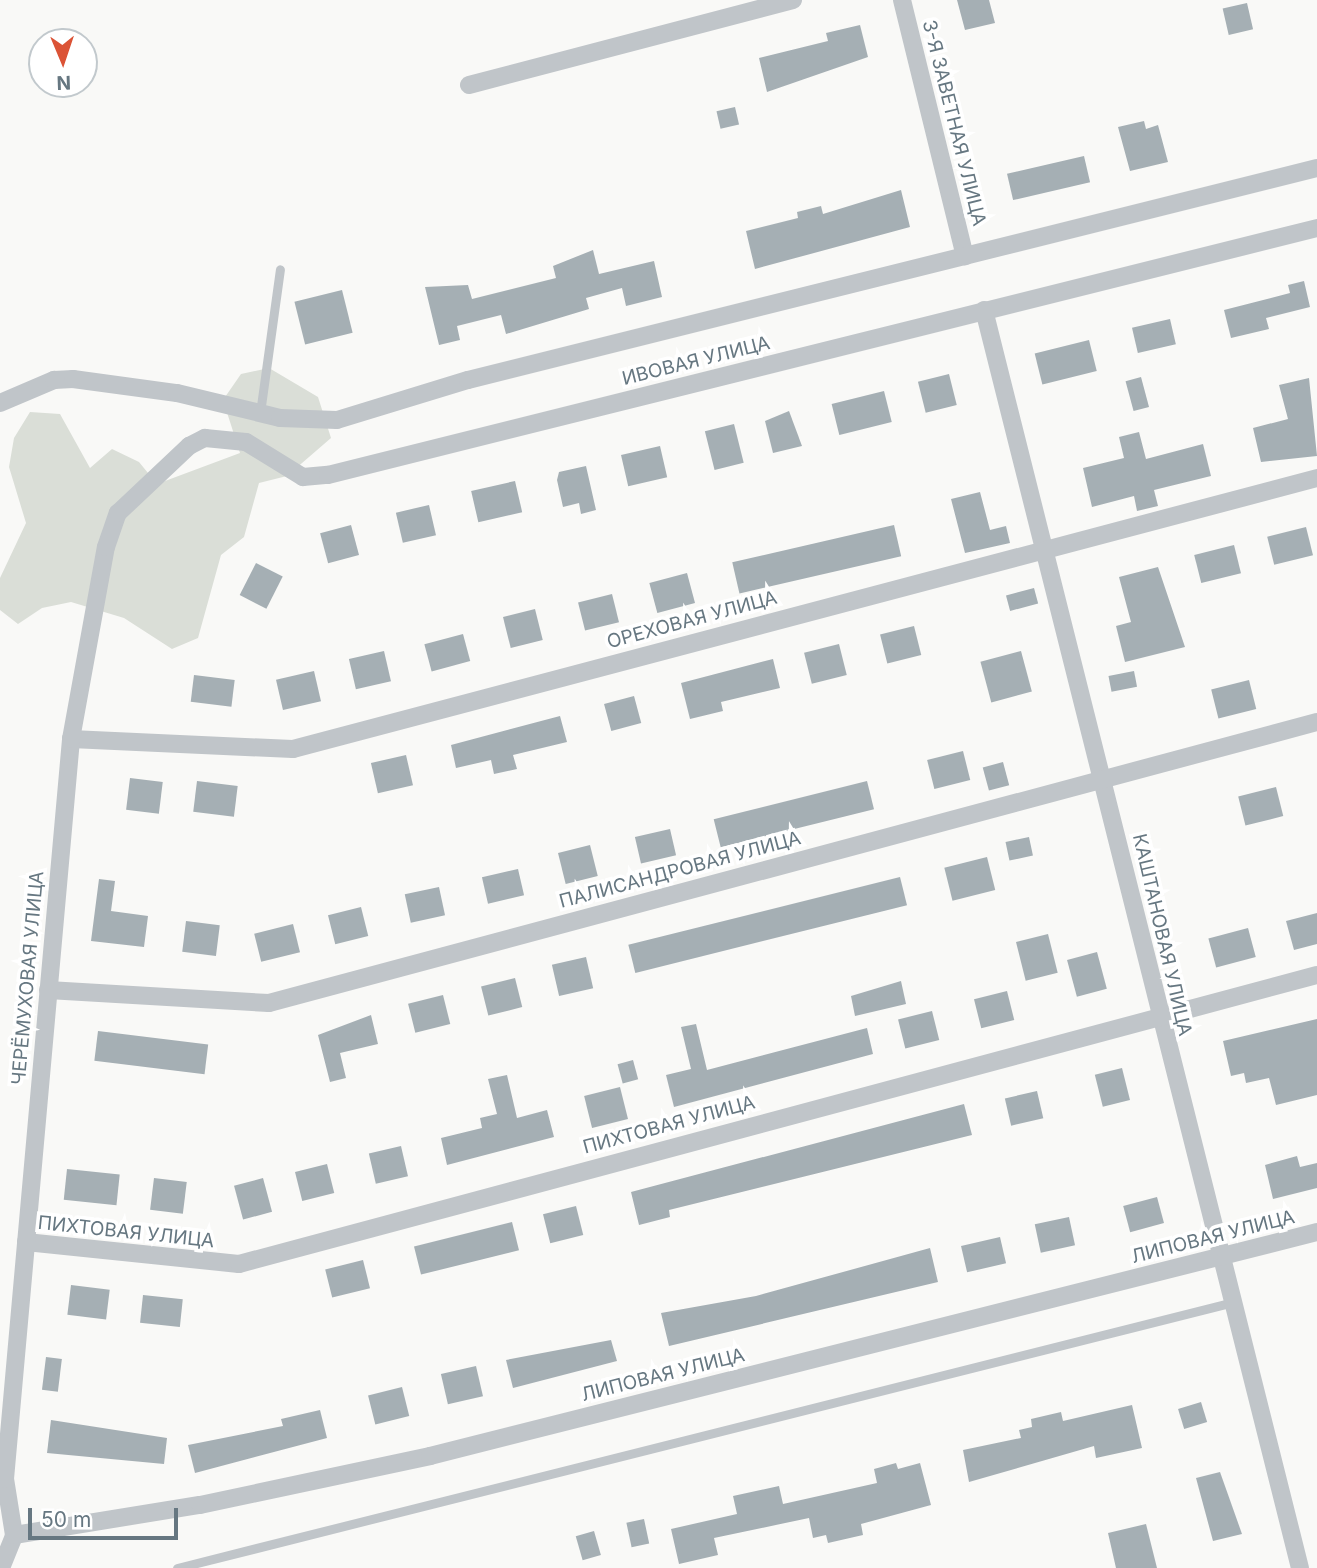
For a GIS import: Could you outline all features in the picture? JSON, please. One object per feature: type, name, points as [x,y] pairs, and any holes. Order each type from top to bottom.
[{"type":"street","points":[[469,85],[793,0]]},
{"type":"street","name":"3-Я ЗАВЕТНАЯ УЛИЦА","points":[[902,0],[965,256]]},
{"type":"street","name":"ИВОВАЯ УЛИЦА","points":[[260,413],[337,420],[468,380],[1317,168]]},
{"type":"street","name":"ИВОВАЯ УЛИЦА","points":[[118,513],[188,446],[205,438],[246,442],[303,477],[328,475],[1317,228]]},
{"type":"street","name":"КАШТАНОВАЯ УЛИЦА","points":[[984,310],[1047,546],[1158,1014],[1220,1256],[1235,1301],[1300,1568]]},
{"type":"street","points":[[0,403],[54,380],[73,379],[260,413]]},
{"type":"street","name":"ОРЕХОВАЯ УЛИЦА","points":[[71,739],[293,749],[1047,546],[1317,478]]},
{"type":"street","name":"ЧЕРЁМУХОВАЯ УЛИЦА","points":[[14,1535],[5,1479],[71,739],[108,538],[118,513]]},
{"type":"street","name":"ПАЛИСАНДРОВАЯ УЛИЦА","points":[[48,990],[269,1003],[1103,776],[1317,722]]},
{"type":"street","name":"ПИХТОВАЯ УЛИЦА","points":[[26,1242],[239,1264],[1158,1014],[1317,975]]},
{"type":"street","name":"ЛИПОВАЯ УЛИЦА","points":[[14,1535],[200,1505],[430,1455],[1317,1232]]},
{"type":"street","points":[[1,1568],[14,1535]]},
{"type":"lane","points":[[260,413],[280,269]]},
{"type":"lane","points":[[177,1568],[1235,1301]]},
{"type":"shaded area","points":[[269,368],[318,397],[331,438],[287,476],[259,483],[244,537],[221,555],[198,638],[172,649],[124,618],[71,602],[42,608],[18,624],[0,610],[0,578],[26,523],[9,467],[14,438],[30,412],[60,414],[90,468],[112,449],[139,462],[157,484],[240,453],[223,400],[241,374]]},
{"type":"building","points":[[957,0],[989,0],[995,23],[965,30]]},
{"type":"building","points":[[1247,3],[1253,29],[1229,35],[1223,9]]},
{"type":"building","points":[[860,25],[868,57],[767,92],[759,58],[828,41],[826,33]]},
{"type":"building","points":[[735,107],[739,125],[721,129],[716,111]]},
{"type":"building","points":[[1144,121],[1146,129],[1158,125],[1168,162],[1130,171],[1118,127]]},
{"type":"building","points":[[1084,156],[1090,182],[1013,200],[1007,174]]},
{"type":"building","points":[[901,190],[910,227],[755,269],[746,231],[798,218],[797,212],[821,206],[823,214]]},
{"type":"building","points":[[593,250],[599,274],[654,261],[662,297],[626,306],[622,288],[586,298],[589,309],[506,334],[501,315],[457,326],[460,340],[439,345],[425,287],[468,285],[472,299],[556,278],[553,266]]},
{"type":"building","points":[[1304,281],[1310,307],[1266,318],[1269,329],[1231,338],[1224,310],[1290,293],[1288,285]]},
{"type":"building","points":[[342,290],[353,333],[305,345],[294,302]]},
{"type":"building","points":[[1170,319],[1176,344],[1138,353],[1132,328]]},
{"type":"building","points":[[1089,340],[1097,371],[1042,385],[1035,354]]},
{"type":"building","points":[[949,374],[957,405],[926,413],[918,382]]},
{"type":"building","points":[[1141,377],[1149,407],[1134,411],[1126,381]]},
{"type":"building","points":[[1309,378],[1317,456],[1261,462],[1253,428],[1288,419],[1279,385]]},
{"type":"building","points":[[884,391],[892,422],[839,435],[832,404]]},
{"type":"building","points":[[789,411],[802,446],[773,453],[765,421]]},
{"type":"building","points":[[734,424],[744,463],[715,470],[705,431]]},
{"type":"building","points":[[1139,432],[1146,459],[1203,444],[1211,476],[1154,490],[1158,506],[1137,511],[1134,496],[1092,507],[1083,468],[1124,458],[1119,437]]},
{"type":"building","points":[[660,446],[667,477],[628,486],[621,455]]},
{"type":"building","points":[[586,466],[596,510],[581,514],[579,503],[563,507],[557,480],[559,472]]},
{"type":"building","points":[[515,481],[522,512],[478,522],[471,491]]},
{"type":"building","points":[[980,492],[990,530],[1006,526],[1010,543],[965,553],[951,499]]},
{"type":"building","points":[[429,505],[436,535],[403,543],[396,513]]},
{"type":"building","points":[[351,525],[359,555],[328,563],[320,533]]},
{"type":"building","points":[[894,525],[901,556],[739,594],[732,562]]},
{"type":"building","points":[[1306,527],[1313,555],[1274,565],[1267,537]]},
{"type":"building","points":[[1234,545],[1241,573],[1201,583],[1194,555]]},
{"type":"building","points":[[256,563],[283,577],[266,609],[240,595]]},
{"type":"building","points":[[1158,567],[1185,647],[1125,662],[1116,626],[1131,622],[1119,577]]},
{"type":"building","points":[[687,573],[695,603],[657,613],[649,583]]},
{"type":"building","points":[[1034,588],[1038,603],[1010,611],[1006,596]]},
{"type":"building","points":[[612,594],[619,622],[585,631],[578,602]]},
{"type":"building","points":[[535,609],[543,640],[511,648],[503,617]]},
{"type":"building","points":[[914,626],[921,655],[887,664],[880,634]]},
{"type":"building","points":[[463,634],[470,661],[432,671],[424,644]]},
{"type":"building","points":[[839,644],[847,675],[812,684],[804,653]]},
{"type":"building","points":[[384,651],[391,681],[356,689],[349,659]]},
{"type":"building","points":[[1021,651],[1032,692],[991,702],[980,662]]},
{"type":"building","points":[[773,659],[780,688],[721,702],[723,711],[690,719],[681,683]]},
{"type":"building","points":[[314,671],[321,701],[283,710],[276,680]]},
{"type":"building","points":[[1134,671],[1137,687],[1112,692],[1108,676]]},
{"type":"building","points":[[194,675],[235,680],[231,707],[191,702]]},
{"type":"building","points":[[1249,680],[1256,709],[1218,719],[1211,689]]},
{"type":"building","points":[[634,696],[641,723],[611,731],[604,704]]},
{"type":"building","points":[[560,716],[567,742],[513,755],[517,769],[494,774],[491,760],[456,768],[451,745]]},
{"type":"building","points":[[963,751],[970,780],[934,789],[927,760]]},
{"type":"building","points":[[406,755],[413,785],[378,793],[371,763]]},
{"type":"building","points":[[1003,762],[1009,785],[989,791],[983,767]]},
{"type":"building","points":[[130,778],[163,782],[159,814],[126,810]]},
{"type":"building","points":[[197,781],[238,786],[234,817],[193,812]]},
{"type":"building","points":[[867,781],[874,809],[721,847],[714,819]]},
{"type":"building","points":[[1276,787],[1283,816],[1245,826],[1238,796]]},
{"type":"building","points":[[670,829],[676,855],[641,863],[635,837]]},
{"type":"building","points":[[1029,837],[1033,856],[1009,861],[1006,842]]},
{"type":"building","points":[[590,845],[598,876],[566,884],[558,853]]},
{"type":"building","points":[[987,857],[995,890],[953,901],[944,868]]},
{"type":"building","points":[[518,869],[524,895],[488,904],[482,877]]},
{"type":"building","points":[[900,877],[907,905],[635,973],[628,945]]},
{"type":"building","points":[[99,879],[115,881],[111,911],[148,916],[144,947],[91,941]]},
{"type":"building","points":[[439,887],[445,915],[411,923],[405,894]]},
{"type":"building","points":[[361,907],[368,936],[335,944],[328,915]]},
{"type":"building","points":[[1317,913],[1317,944],[1294,950],[1286,921]]},
{"type":"building","points":[[186,921],[220,925],[216,956],[182,952]]},
{"type":"building","points":[[293,924],[300,952],[261,962],[254,934]]},
{"type":"building","points":[[1248,928],[1256,957],[1216,968],[1208,939]]},
{"type":"building","points":[[1048,934],[1058,973],[1026,981],[1016,942]]},
{"type":"building","points":[[1097,952],[1107,989],[1077,997],[1067,960]]},
{"type":"building","points":[[586,957],[593,988],[559,996],[552,965]]},
{"type":"building","points":[[515,978],[522,1007],[488,1016],[481,986]]},
{"type":"building","points":[[901,981],[906,1004],[855,1016],[851,996]]},
{"type":"building","points":[[1007,991],[1014,1020],[981,1028],[974,999]]},
{"type":"building","points":[[443,995],[450,1024],[415,1033],[408,1004]]},
{"type":"building","points":[[932,1011],[939,1040],[905,1049],[898,1019]]},
{"type":"building","points":[[371,1015],[378,1044],[340,1053],[346,1078],[330,1082],[318,1035]]},
{"type":"building","points":[[1317,1019],[1317,1095],[1276,1105],[1269,1078],[1246,1083],[1244,1073],[1231,1076],[1223,1041]]},
{"type":"building","points":[[696,1024],[707,1070],[867,1028],[873,1054],[674,1107],[666,1075],[691,1069],[681,1027]]},
{"type":"building","points":[[98,1031],[208,1045],[205,1074],[94,1061]]},
{"type":"building","points":[[633,1060],[638,1079],[623,1083],[618,1064]]},
{"type":"building","points":[[1122,1068],[1130,1100],[1103,1107],[1095,1075]]},
{"type":"building","points":[[507,1075],[517,1118],[547,1110],[554,1137],[447,1165],[441,1138],[482,1128],[480,1118],[497,1114],[488,1079]]},
{"type":"building","points":[[620,1087],[628,1119],[592,1128],[584,1096]]},
{"type":"building","points":[[1037,1091],[1043,1118],[1011,1126],[1005,1098]]},
{"type":"building","points":[[964,1104],[972,1135],[669,1210],[670,1217],[639,1225],[631,1192]]},
{"type":"building","points":[[401,1146],[408,1176],[376,1184],[369,1153]]},
{"type":"building","points":[[1297,1156],[1300,1167],[1317,1163],[1317,1188],[1273,1199],[1265,1165]]},
{"type":"building","points":[[327,1164],[334,1193],[302,1201],[295,1172]]},
{"type":"building","points":[[67,1169],[120,1175],[116,1205],[64,1200]]},
{"type":"building","points":[[154,1178],[187,1182],[183,1214],[150,1210]]},
{"type":"building","points":[[263,1178],[272,1212],[243,1220],[234,1186]]},
{"type":"building","points":[[1157,1197],[1164,1223],[1130,1232],[1123,1206]]},
{"type":"building","points":[[576,1206],[583,1235],[550,1243],[543,1214]]},
{"type":"building","points":[[1069,1217],[1075,1245],[1041,1253],[1035,1224]]},
{"type":"building","points":[[512,1222],[519,1250],[421,1275],[414,1246]]},
{"type":"building","points":[[1000,1237],[1006,1263],[967,1272],[961,1246]]},
{"type":"building","points":[[930,1248],[938,1282],[669,1346],[661,1313],[756,1296]]},
{"type":"building","points":[[363,1260],[370,1288],[332,1298],[325,1269]]},
{"type":"building","points":[[71,1285],[110,1290],[106,1320],[67,1315]]},
{"type":"building","points":[[143,1295],[183,1299],[180,1327],[140,1323]]},
{"type":"building","points":[[611,1340],[617,1361],[513,1388],[506,1360]]},
{"type":"building","points":[[46,1357],[62,1359],[58,1392],[42,1390]]},
{"type":"building","points":[[476,1366],[483,1396],[448,1404],[441,1374]]},
{"type":"building","points":[[402,1387],[409,1416],[375,1425],[368,1395]]},
{"type":"building","points":[[1201,1402],[1207,1422],[1184,1429],[1178,1409]]},
{"type":"building","points":[[1132,1405],[1142,1448],[1096,1458],[1094,1446],[969,1482],[963,1450],[1021,1438],[1019,1430],[1032,1427],[1031,1419],[1061,1412],[1063,1421]]},
{"type":"building","points":[[320,1410],[327,1438],[195,1473],[188,1445],[283,1426],[281,1419]]},
{"type":"building","points":[[51,1420],[167,1438],[164,1464],[47,1453]]},
{"type":"building","points":[[896,1463],[898,1469],[920,1463],[931,1505],[861,1524],[863,1535],[828,1543],[826,1535],[813,1538],[809,1518],[714,1538],[718,1555],[679,1564],[671,1529],[737,1514],[733,1496],[779,1486],[783,1504],[877,1483],[874,1469]]},
{"type":"building","points":[[1220,1472],[1242,1534],[1213,1541],[1196,1478]]},
{"type":"building","points":[[644,1519],[649,1543],[632,1547],[626,1523]]},
{"type":"building","points":[[1146,1524],[1157,1568],[1116,1568],[1108,1533]]},
{"type":"building","points":[[594,1531],[601,1555],[583,1560],[576,1536]]}]
